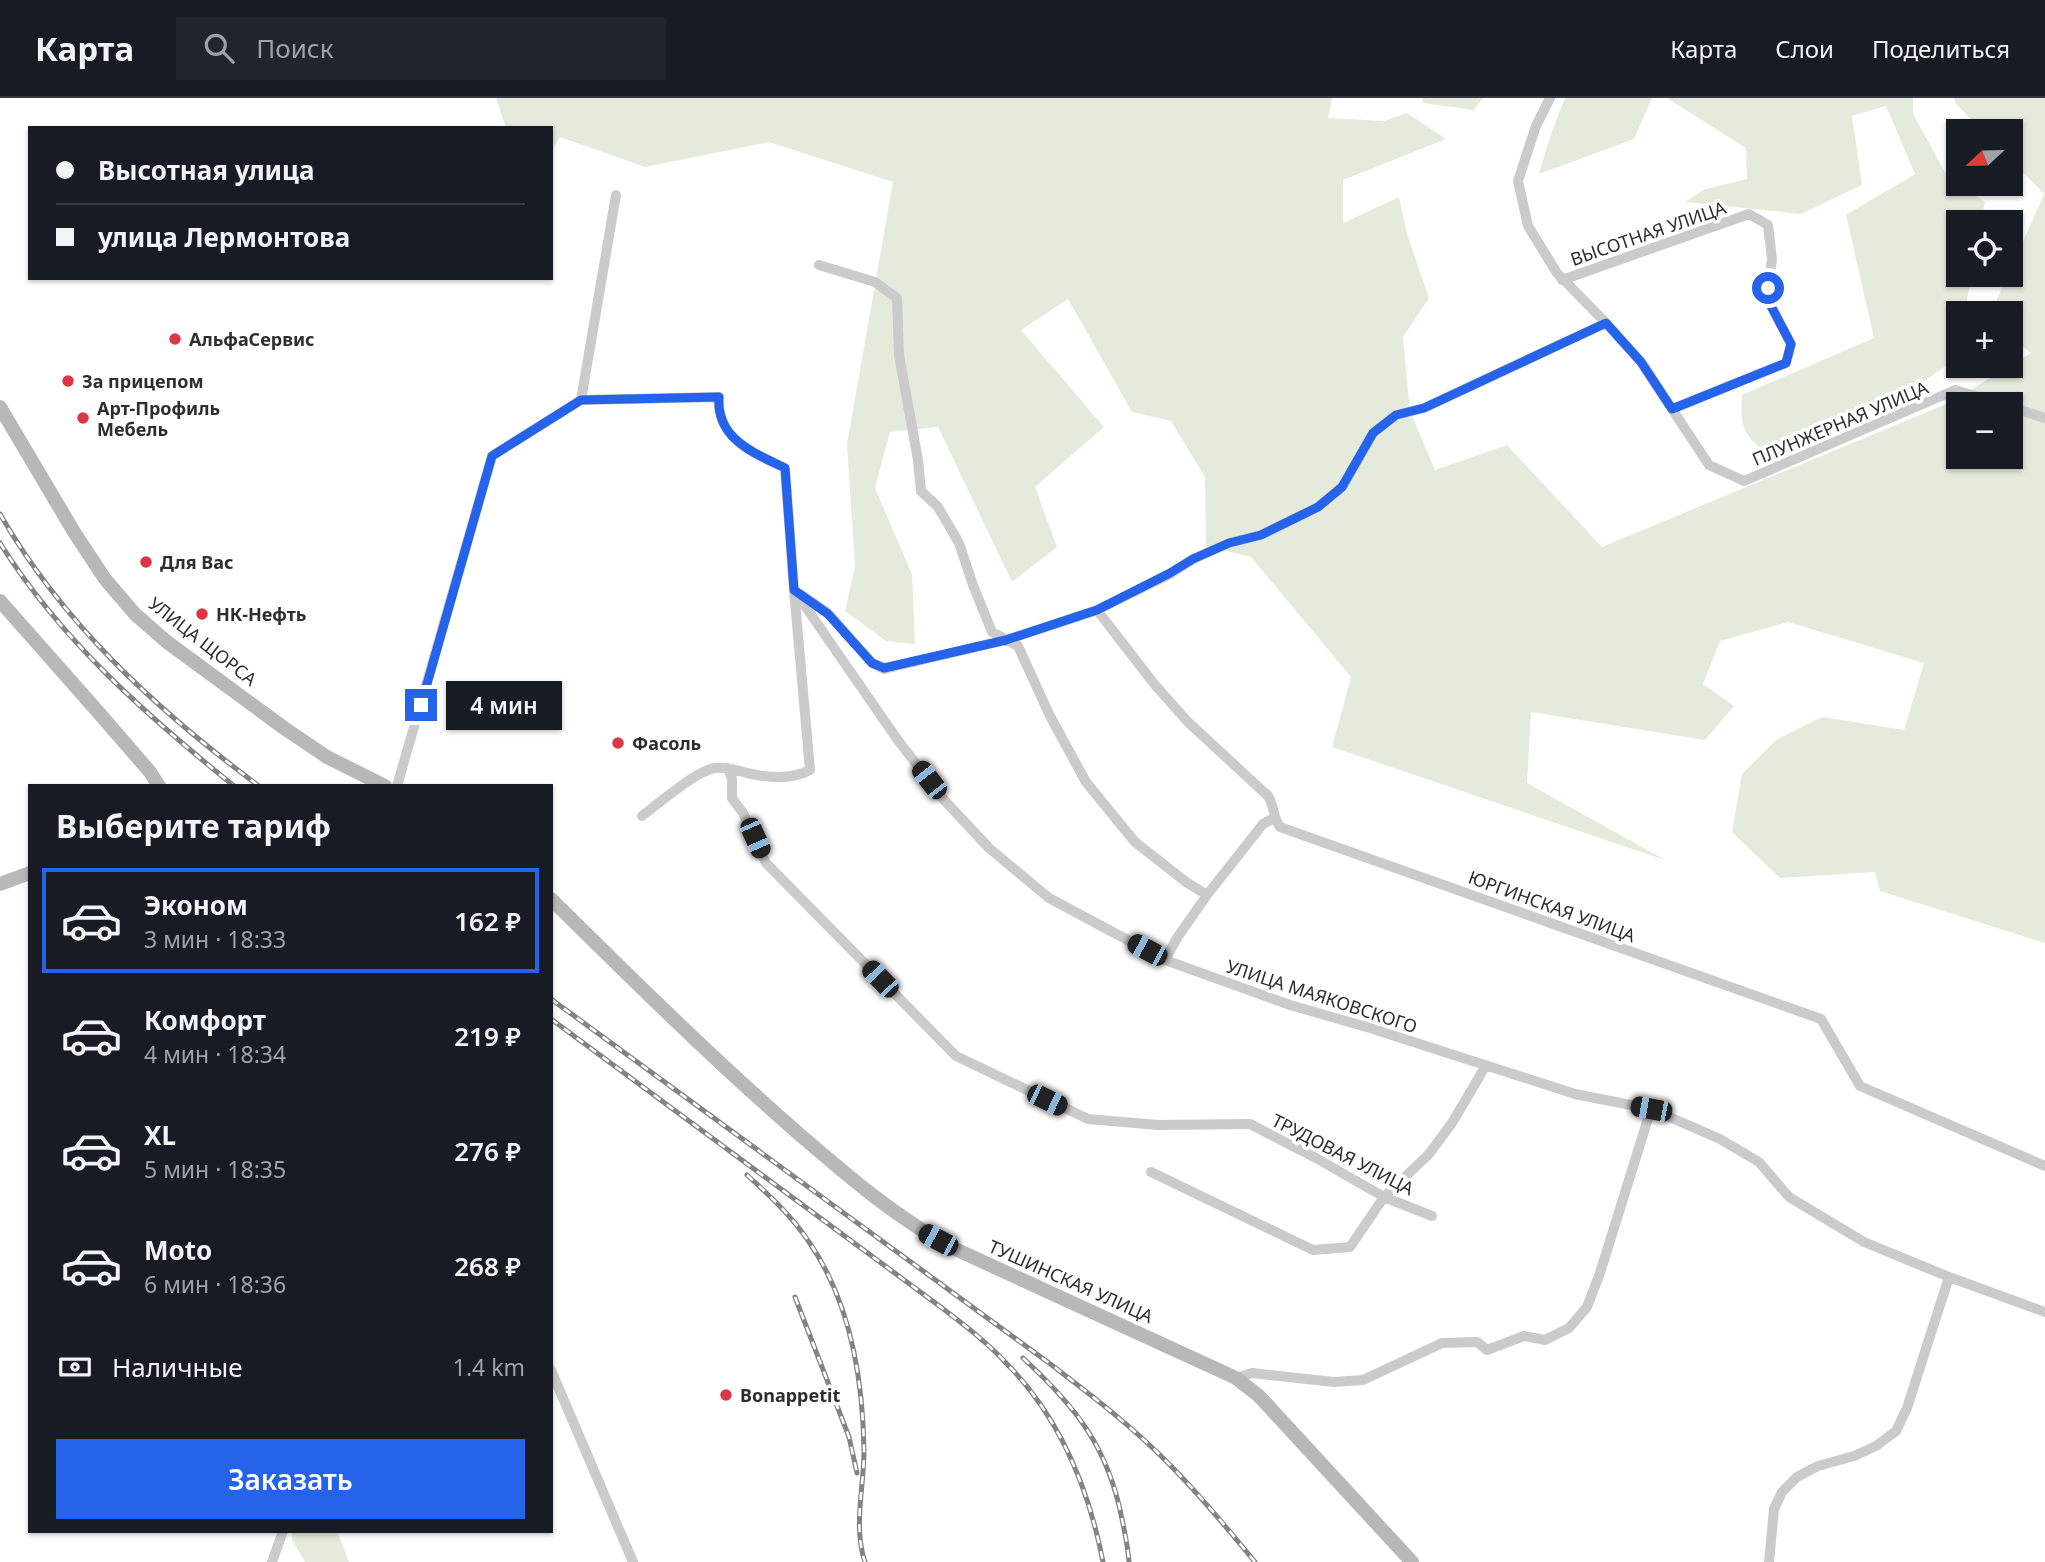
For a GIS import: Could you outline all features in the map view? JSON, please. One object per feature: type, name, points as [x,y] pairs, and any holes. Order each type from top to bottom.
[{"type":"main road","name":"УЛИЦА ЩОРСА","points":[[0,407],[98,570],[135,614],[167,642],[284,728],[327,757],[381,784]]},
{"type":"main road","points":[[0,601],[158,784]]},
{"type":"main road","points":[[0,884],[28,874]]},
{"type":"main road","name":"ТУШИНСКАЯ УЛИЦА","points":[[553,901],[670,1017],[857,1184],[896,1214],[953,1248],[1236,1378],[1259,1396],[1412,1562]]},
{"type":"street","name":"ПЛУНЖЕРНАЯ УЛИЦА","points":[[1550,98],[1536,126],[1518,181],[1528,226],[1562,280],[1641,362],[1709,465],[1744,481],[1946,394]]},
{"type":"street","points":[[581,400],[616,195]]},
{"type":"street","name":"ВЫСОТНАЯ УЛИЦА","points":[[1562,280],[1749,214],[1768,225],[1772,259],[1768,288],[1771,306],[1791,344],[1786,363],[1672,409]]},
{"type":"street","points":[[819,265],[875,282],[897,298],[899,355],[921,491],[938,508],[959,542],[972,585],[992,632],[1018,646],[1086,782],[1135,842],[1207,895]]},
{"type":"street","points":[[794,590],[828,614],[872,663],[884,668],[1006,640],[1097,610],[1193,559],[1229,543],[1261,535],[1318,507],[1342,487],[1373,433],[1396,415],[1424,408],[1606,323]]},
{"type":"street","points":[[398,784],[492,456],[581,400],[719,397],[718,411],[732,436],[745,449],[785,468],[810,770],[801,775],[758,776],[728,768],[715,768],[702,772],[642,816]]},
{"type":"street","points":[[2023,411],[2045,418]]},
{"type":"street","name":"УЛИЦА МАЯКОВСКОГО","points":[[794,590],[897,739],[944,800],[989,848],[1049,898],[1165,960],[1290,1005],[1575,1094],[1651,1109],[1720,1139],[1759,1162],[1789,1197],[1864,1242],[2045,1312]]},
{"type":"street","points":[[1097,610],[1155,685],[1188,722],[1268,796],[1273,804],[1274,818],[1263,824],[1207,895],[1165,960]]},
{"type":"street","name":"ТРУДОВАЯ УЛИЦА","points":[[728,768],[732,779],[732,798],[743,813],[766,863],[956,1056],[1088,1119],[1158,1125],[1250,1124],[1316,1158],[1384,1198],[1432,1216]]},
{"type":"street","name":"ЮРГИНСКАЯ УЛИЦА","points":[[1274,818],[1280,827],[1821,1019],[1860,1086],[2045,1166]]},
{"type":"street","points":[[1152,1172],[1313,1250],[1350,1247],[1384,1198],[1429,1154],[1452,1123],[1485,1067]]},
{"type":"street","points":[[1236,1378],[1252,1373],[1334,1382],[1363,1380],[1442,1343],[1477,1342],[1488,1350],[1524,1336],[1545,1340],[1569,1328],[1587,1307],[1600,1273],[1651,1109]]},
{"type":"street","points":[[1769,1562],[1774,1508],[1789,1484],[1818,1466],[1854,1456],[1876,1446],[1896,1431],[1907,1408],[1949,1277]]},
{"type":"street","points":[[553,1379],[633,1562]]},
{"type":"street","points":[[272,1562],[281,1533]]},
{"type":"green space","points":[[496,98],[1332,98],[1328,118],[1384,121],[1407,113],[1446,139],[1343,180],[1343,223],[1399,197],[1407,234],[1429,298],[1403,337],[1410,411],[1435,470],[1507,445],[1602,547],[1946,404],[1946,469],[2023,469],[2023,392],[1967,392],[1990,378],[2023,378],[2023,358],[2031,353],[2023,347],[2023,301],[1996,301],[2003,287],[2023,287],[2023,242],[2044,194],[2023,172],[2023,119],[1970,119],[1955,103],[1954,98],[2045,98],[2045,943],[1880,891],[1875,872],[1780,878],[1732,832],[1742,774],[1776,740],[1822,717],[1904,730],[1924,663],[1788,622],[1720,641],[1703,684],[1734,706],[1705,740],[1531,712],[1527,783],[1665,860],[1332,747],[1351,677],[1251,557],[1206,546],[1205,477],[1171,421],[1132,412],[1068,299],[1021,330],[1104,427],[1035,487],[1057,547],[1012,582],[938,427],[890,432],[875,488],[912,574],[915,644],[886,641],[845,611],[855,567],[847,444],[893,182],[769,142],[645,167],[560,137],[553,149],[553,126],[505,126]]},
{"type":"green space","points":[[1422,98],[1483,98],[1474,110],[1423,103]]},
{"type":"green space","points":[[1565,98],[1652,98],[1634,139],[1539,174]]},
{"type":"green space","points":[[1667,98],[1913,98],[1913,114],[1946,174],[1946,196],[1977,196],[1985,202],[1983,210],[1946,210],[1946,287],[1969,287],[1967,301],[1946,301],[1946,366],[1904,396],[1766,452],[1752,440],[1744,428],[1742,395],[1874,338],[1846,215],[1915,174],[1886,106],[1852,116],[1862,185],[1801,214],[1685,202],[1705,189],[1747,179],[1746,148]]},
{"type":"green space","points":[[292,1533],[338,1533],[349,1562],[305,1562],[292,1540]]},
{"type":"railway","points":[[0,514],[53,592],[115,663],[185,727],[256,784]]},
{"type":"railway","points":[[0,543],[24,578],[77,644],[137,703],[232,784]]},
{"type":"railway","points":[[553,1000],[1096,1399],[1169,1464],[1255,1562]]},
{"type":"railway","points":[[553,1020],[938,1305],[1000,1357],[1043,1408],[1070,1456],[1090,1508],[1103,1562]]},
{"type":"railway","points":[[747,1175],[788,1215],[809,1242],[835,1290],[844,1315],[852,1342],[861,1397],[864,1451],[859,1521],[865,1562]]},
{"type":"railway","points":[[795,1297],[849,1437],[857,1473]]},
{"type":"railway","points":[[1023,1358],[1074,1411],[1098,1449],[1116,1493],[1129,1562]]},
{"type":"place","name":"АльфаСервис","points":[[175,339]]},
{"type":"place","name":"За прицепом","points":[[68,381]]},
{"type":"place","name":"Арт-Профиль Мебель","points":[[83,418]]},
{"type":"place","name":"Для Вас","points":[[146,562]]},
{"type":"place","name":"НК-Нефть","points":[[202,614]]},
{"type":"place","name":"Фасоль","points":[[618,743]]},
{"type":"place","name":"Bonappetit","points":[[726,1395]]},
{"type":"route","points":[[421,705],[492,456],[581,400],[719,397],[718,411],[732,436],[745,449],[785,468],[794,590],[828,614],[872,663],[884,668],[1006,640],[1097,610],[1193,559],[1229,543],[1261,535],[1318,507],[1342,487],[1373,433],[1396,415],[1424,408],[1606,323],[1641,362],[1672,409],[1786,363],[1791,344],[1771,306],[1768,288]]}]
